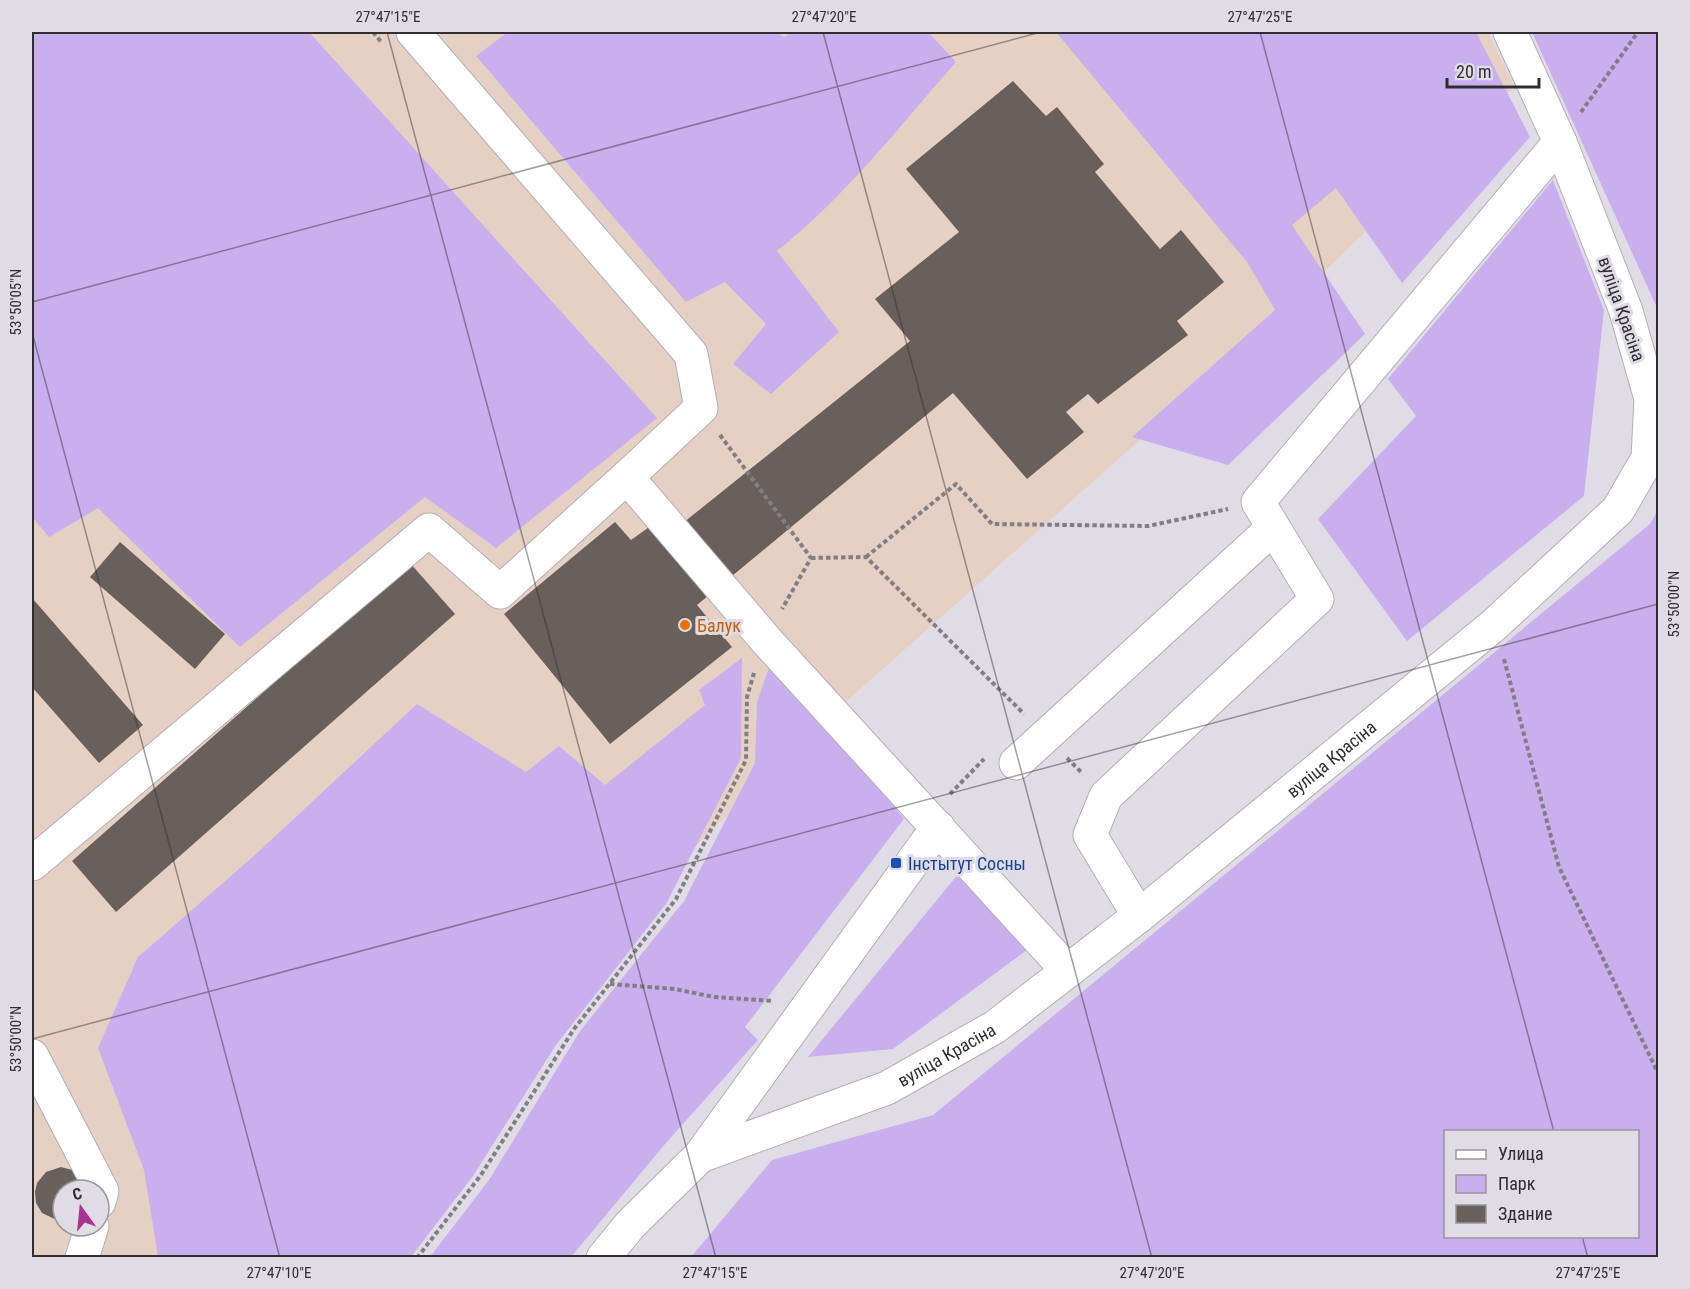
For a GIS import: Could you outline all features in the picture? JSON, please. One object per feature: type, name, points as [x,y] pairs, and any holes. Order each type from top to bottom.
[{"type":"street","name":"вуліца Красіна","points":[[603,1257],[630,1225],[700,1156],[887,1088],[995,1027],[1138,916],[1494,625],[1618,510],[1648,458],[1652,399],[1626,311],[1560,142],[1510,32]]},
{"type":"street","points":[[32,864],[429,530],[500,592],[702,408],[691,354],[430,37]]},
{"type":"street","points":[[1016,763],[1265,515],[1560,142]]},
{"type":"street","points":[[627,477],[766,640],[1068,971]]},
{"type":"street","points":[[1138,916],[1090,835],[1106,796],[1317,599],[1265,515]]},
{"type":"street","points":[[700,1156],[938,827]]},
{"type":"street","points":[[32,1056],[95,1178]]},
{"type":"street","points":[[82,1257],[88,1238]]},
{"type":"path","points":[[1560,142],[1638,32]]},
{"type":"path","points":[[702,408],[811,558]]},
{"type":"path","points":[[811,558],[866,556],[956,484],[992,524],[1148,526],[1265,515]]},
{"type":"path","points":[[866,556],[1106,796]]},
{"type":"path","points":[[766,640],[811,558]]},
{"type":"path","points":[[1494,625],[1559,867],[1659,1073]]},
{"type":"path","points":[[417,1257],[481,1175],[574,1029],[676,899],[746,760],[747,697]]},
{"type":"path","points":[[610,984],[675,989],[714,997],[776,1001]]},
{"type":"shaded area","points":[[32,32],[1488,32],[1514,87],[1278,317],[821,724],[273,1257],[32,1258]]},
{"type":"green space","points":[[32,32],[309,32],[657,418],[496,548],[425,497],[240,647],[98,508],[49,537],[32,517]]},
{"type":"green space","points":[[508,32],[776,32],[784,37],[793,32],[928,32],[956,62],[848,185],[826,208],[777,251],[839,332],[771,394],[733,364],[766,324],[725,282],[686,302],[476,56]]},
{"type":"green space","points":[[1056,32],[1476,32],[1530,137],[1402,283],[1336,188],[1292,225],[1365,334],[1228,465],[1132,437],[1275,310],[1247,262]]},
{"type":"green space","points":[[1532,32],[1658,32],[1658,310]]},
{"type":"green space","points":[[1553,180],[1604,310],[1584,496],[1407,641],[1318,519],[1416,416],[1388,379]]},
{"type":"green space","points":[[1658,510],[1658,1257],[691,1257],[772,1160],[933,1115],[1650,524]]},
{"type":"green space","points":[[742,658],[741,758],[666,904],[556,1045],[473,1176],[411,1257],[158,1257],[144,1170],[98,1048],[138,957],[255,855],[417,704],[526,772],[559,746],[605,785],[705,705],[699,690]]},
{"type":"green space","points":[[771,662],[830,726],[904,819],[745,1027],[758,1040],[665,1144],[571,1257],[429,1258],[489,1180],[580,1031],[684,901],[755,763],[757,702]]},
{"type":"green space","points":[[959,873],[1031,947],[893,1049],[808,1057]]},
{"type":"building","points":[[1013,81],[1046,116],[1057,107],[1104,164],[1095,172],[1160,249],[1181,230],[1224,282],[1177,321],[1188,335],[1098,404],[1088,394],[1066,412],[1084,432],[1027,479],[953,393],[697,605],[732,647],[610,744],[504,614],[615,522],[631,540],[652,525],[663,539],[910,341],[875,299],[959,232],[906,169]]},
{"type":"building","points":[[120,542],[225,634],[195,669],[90,577]]},
{"type":"building","points":[[410,563],[455,614],[116,912],[72,861]]},
{"type":"building","points":[[32,598],[143,725],[99,763],[32,687]]},
{"type":"building","points":[[61,1167],[76,1171],[80,1178],[51,1178],[51,1217],[42,1213],[36,1203],[37,1183],[46,1172]]},
{"type":"place","name":"Балук","points":[[685,625]]},
{"type":"place","name":"Інстытут Сосны","points":[[896,863]]}]
